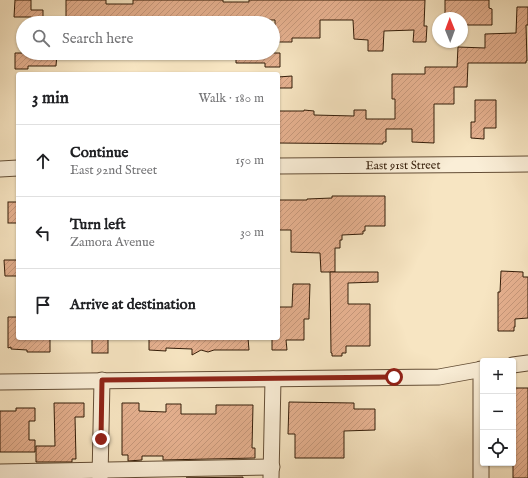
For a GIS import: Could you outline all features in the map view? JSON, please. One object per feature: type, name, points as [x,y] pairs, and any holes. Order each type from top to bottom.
[{"type":"street","name":"East 91st Street","points":[[280,166],[528,164]]},
{"type":"street","points":[[0,168],[16,168]]},
{"type":"street","points":[[516,365],[528,363]]},
{"type":"street","points":[[0,382],[439,377],[480,369]]},
{"type":"street","points":[[0,472],[100,474],[271,472],[273,379]]},
{"type":"street","points":[[100,474],[102,380]]},
{"type":"street","points":[[481,478],[482,394]]},
{"type":"building","points":[[15,0],[31,0],[31,10],[43,10],[43,16],[14,17]]},
{"type":"building","points":[[66,0],[106,0],[106,4],[133,4],[133,0],[223,0],[223,2],[249,2],[249,0],[425,0],[424,26],[427,26],[426,42],[413,42],[414,30],[384,31],[383,51],[368,51],[368,40],[354,39],[353,20],[320,20],[320,38],[292,38],[292,42],[280,42],[280,16],[66,16]]},
{"type":"building","points":[[445,0],[489,0],[489,8],[492,9],[492,25],[468,25],[468,12],[445,12]]},
{"type":"building","points":[[517,7],[528,7],[528,25],[526,25],[526,63],[468,63],[467,87],[454,87],[454,104],[434,104],[434,143],[412,142],[412,129],[386,129],[386,142],[383,142],[383,144],[280,143],[280,111],[304,110],[314,111],[314,115],[354,116],[354,110],[366,110],[366,119],[395,119],[395,99],[392,99],[392,74],[425,74],[425,67],[457,67],[458,48],[485,48],[485,34],[516,33]]},
{"type":"building","points":[[15,53],[16,60],[56,60],[56,66],[28,66],[28,69],[15,69]]},
{"type":"building","points":[[236,60],[280,60],[280,67],[265,67],[265,63],[236,63]]},
{"type":"building","points":[[292,76],[292,88],[280,88],[280,77]]},
{"type":"building","points":[[475,100],[496,100],[496,128],[484,128],[484,139],[471,138],[471,122],[475,122]]},
{"type":"building","points":[[332,196],[385,196],[385,226],[365,226],[365,231],[363,231],[363,234],[342,235],[342,240],[340,240],[340,248],[335,248],[335,272],[321,272],[320,253],[291,252],[291,230],[280,230],[280,200],[332,198]]},
{"type":"building","points":[[8,202],[16,202],[16,223],[8,223]]},
{"type":"building","points":[[4,260],[16,260],[16,276],[5,276]]},
{"type":"building","points":[[501,271],[523,272],[523,277],[528,277],[528,318],[515,319],[514,331],[498,331],[498,292],[500,292]]},
{"type":"building","points":[[330,272],[378,272],[378,282],[348,283],[348,304],[370,304],[370,346],[346,346],[346,353],[342,353],[342,356],[332,356],[331,353]]},
{"type":"building","points":[[293,284],[310,284],[309,319],[304,319],[304,340],[286,340],[287,350],[272,350],[272,340],[280,340],[280,307],[292,307]]},
{"type":"building","points":[[8,317],[16,317],[16,340],[50,340],[50,352],[27,352],[27,350],[11,349],[11,347],[8,348]]},
{"type":"building","points":[[92,340],[108,340],[108,353],[92,353]]},
{"type":"building","points":[[149,340],[248,340],[249,350],[214,350],[208,352],[201,350],[192,355],[192,349],[166,348],[166,351],[149,350]]},
{"type":"building","points":[[516,388],[528,388],[528,478],[513,478],[513,466],[516,466]]},
{"type":"building","points":[[289,402],[354,403],[354,409],[375,409],[375,430],[344,431],[344,458],[295,458],[295,434],[288,434]]},
{"type":"building","points":[[54,403],[84,403],[84,417],[75,417],[76,459],[72,459],[72,462],[36,462],[36,446],[55,446]]},
{"type":"building","points":[[122,403],[139,403],[139,411],[166,412],[166,404],[181,404],[181,414],[216,414],[216,405],[253,405],[252,448],[255,448],[255,458],[163,460],[163,456],[142,456],[142,460],[128,461],[128,455],[122,455]]},
{"type":"building","points":[[16,408],[35,408],[35,421],[29,421],[29,440],[35,440],[35,452],[0,452],[0,411],[16,411]]},
{"type":"building","points":[[243,477],[243,478],[186,478]]},
{"type":"route","points":[[101,439],[102,380],[394,377]]}]
